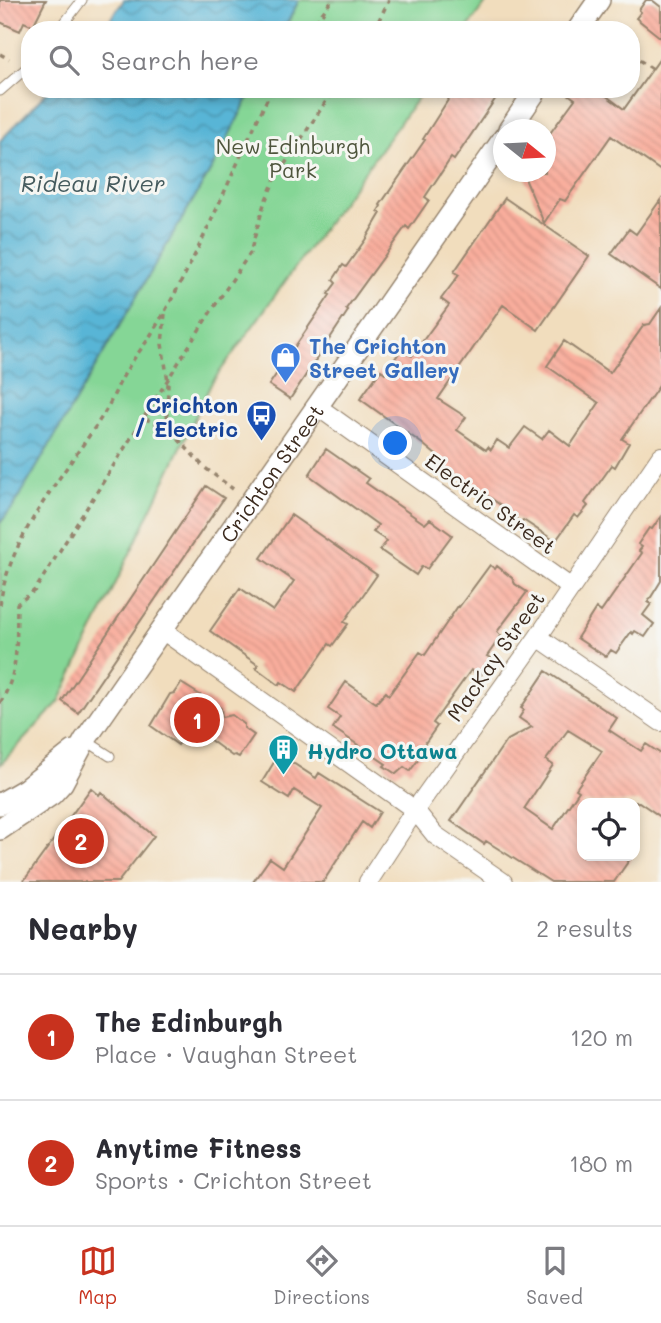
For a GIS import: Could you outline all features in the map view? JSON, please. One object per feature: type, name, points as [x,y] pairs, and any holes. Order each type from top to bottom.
[{"type":"street","points":[[584,21],[599,0]]},
{"type":"street","points":[[517,119],[531,98]]},
{"type":"street","name":"Crichton Street","points":[[0,829],[37,805],[62,783],[85,740],[493,153]]},
{"type":"street","name":"Electric Street","points":[[318,407],[570,587]]},
{"type":"street","name":"MacKay Street","points":[[368,882],[661,456]]},
{"type":"street","points":[[162,630],[415,810],[435,835],[503,882]]},
{"type":"street","points":[[538,637],[661,722]]},
{"type":"street","name":"Crichton Street","points":[[0,804],[47,774],[85,740]]},
{"type":"lane","points":[[67,21],[82,0]]},
{"type":"lane","points":[[0,91],[21,73]]},
{"type":"lane","points":[[85,740],[110,756]]},
{"type":"path","points":[[317,21],[332,0]]},
{"type":"path","points":[[378,21],[389,0]]},
{"type":"path","points":[[0,54],[9,59]]},
{"type":"path","points":[[640,61],[653,69]]},
{"type":"path","points":[[0,605],[9,566],[22,538],[103,416],[128,368],[168,306],[223,198],[239,156],[268,98]]},
{"type":"path","points":[[0,703],[15,673],[17,604],[35,590],[250,253],[264,204],[275,179],[328,98]]},
{"type":"path","points":[[167,427],[168,382],[162,326],[168,306]]},
{"type":"path","points":[[145,419],[167,427],[204,467],[233,489]]},
{"type":"green space","points":[[299,0],[488,0],[473,21],[288,21]]},
{"type":"green space","name":"New Edinburgh Park","points":[[248,98],[418,98],[211,384],[59,702],[0,765],[0,523],[14,505],[213,166]]},
{"type":"water","points":[[124,0],[299,0],[288,21],[109,21]]},
{"type":"water","name":"Rideau River","points":[[41,98],[248,98],[213,166],[14,506],[0,523],[0,141]]},
{"type":"building","points":[[0,0],[46,0],[36,21],[21,21],[20,31],[0,22]]},
{"type":"building","points":[[646,0],[652,0],[661,7],[661,38],[636,18],[641,12],[639,10]]},
{"type":"building","points":[[661,57],[661,171],[611,136],[565,201],[560,199],[544,223],[526,182],[556,182],[556,125],[574,98],[609,98],[624,109],[632,98],[640,98],[640,87]]},
{"type":"building","points":[[449,98],[496,98],[425,197],[429,200],[409,229],[406,226],[346,309],[348,311],[290,399],[269,385],[330,295],[328,294],[336,283],[333,280],[365,240],[381,213],[378,211],[380,205],[425,140],[423,139]]},
{"type":"building","points":[[505,198],[589,256],[538,330],[503,305],[438,399],[466,417],[457,430],[486,450],[488,447],[491,450],[497,440],[509,448],[525,427],[542,439],[549,430],[570,446],[599,403],[547,366],[564,341],[610,373],[644,325],[650,324],[661,308],[661,383],[622,439],[629,443],[615,467],[612,465],[585,503],[588,506],[578,518],[574,515],[557,539],[552,539],[507,513],[509,511],[440,463],[442,460],[424,445],[360,399],[381,370],[385,373],[401,350],[412,356],[449,305],[441,299],[459,275],[454,272]]},
{"type":"building","points":[[661,199],[661,289],[611,254],[629,229],[636,234]]},
{"type":"building","points":[[326,449],[369,479],[366,483],[425,524],[430,519],[452,535],[427,569],[422,566],[416,575],[380,550],[387,541],[373,532],[378,525],[309,475]]},
{"type":"building","points":[[206,486],[224,498],[78,713],[62,701]]},
{"type":"building","points":[[291,515],[377,575],[344,622],[348,624],[332,646],[329,644],[296,692],[281,682],[279,685],[256,668],[258,665],[210,631],[240,588],[273,611],[294,581],[261,558]]},
{"type":"building","points":[[661,516],[661,581],[643,615],[654,624],[645,637],[635,631],[633,634],[631,632],[616,653],[611,650],[606,657],[577,638],[596,608],[601,612],[642,553],[639,551],[642,547],[638,544]]},
{"type":"building","points":[[490,565],[495,569],[497,566],[527,592],[497,632],[501,636],[487,656],[491,658],[480,676],[471,670],[433,723],[437,726],[421,749],[424,752],[410,771],[404,767],[396,774],[384,766],[386,764],[333,728],[340,717],[328,709],[346,682],[376,703],[386,692],[389,695],[420,652],[425,655]]},
{"type":"building","points":[[546,671],[617,718],[609,730],[641,751],[646,744],[661,754],[661,817],[640,803],[640,798],[577,798],[577,861],[629,861],[614,882],[551,882],[486,841],[484,844],[451,821],[506,741],[532,727],[519,718],[524,710],[521,708]],"holes":[[[568,730],[602,751],[576,789],[579,791],[553,829],[524,809],[553,765],[546,760]]]},
{"type":"building","points":[[181,683],[221,708],[222,717],[232,715],[254,735],[239,757],[232,756],[191,726],[178,745],[151,726],[170,694],[174,693]]},
{"type":"building","points":[[279,754],[316,778],[319,773],[380,812],[370,828],[362,822],[323,882],[253,882],[270,858],[283,867],[322,808],[294,790],[289,799],[262,782]]},
{"type":"building","points":[[91,788],[99,795],[101,792],[154,836],[118,882],[23,882]]},
{"type":"place","name":"The Crichton Street Gallery","points":[[286,384]]},
{"type":"place","name":"Crichton / Electric","points":[[261,443]]},
{"type":"place","name":"The Edinburgh","points":[[197,720]]},
{"type":"place","name":"Hydro Ottawa","points":[[284,777]]},
{"type":"place","name":"Anytime Fitness","points":[[81,841]]}]
